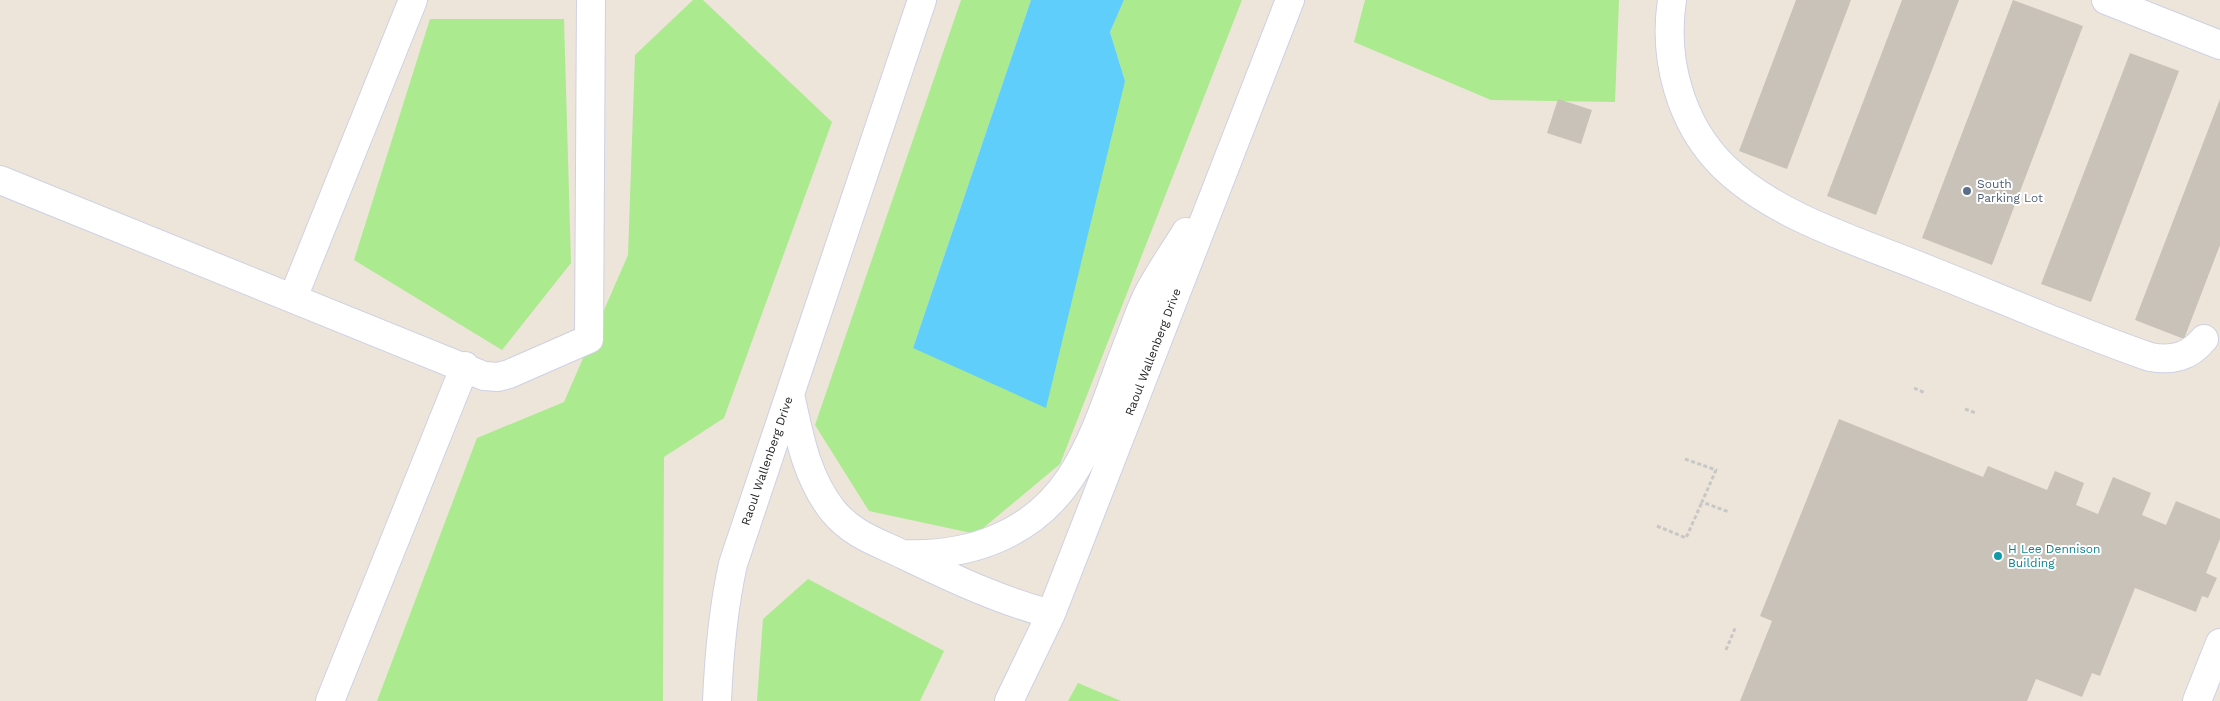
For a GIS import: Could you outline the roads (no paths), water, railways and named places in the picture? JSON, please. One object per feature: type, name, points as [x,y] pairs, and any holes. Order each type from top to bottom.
[{"type":"street","points":[[293,298],[413,0]]},
{"type":"street","points":[[0,180],[465,366],[484,376],[498,377],[589,339],[591,0]]},
{"type":"street","name":"Raoul Wallenberg Drive","points":[[717,701],[721,634],[733,564],[922,0]]},
{"type":"street","name":"Raoul Wallenberg Drive","points":[[1009,701],[1050,614],[1290,0]]},
{"type":"street","points":[[1672,0],[1670,38],[1672,66],[1684,110],[1709,150],[1719,162],[1744,184],[1767,200],[1839,234],[2150,357],[2176,359],[2188,354],[2204,339]]},
{"type":"street","points":[[2106,0],[2220,45]]},
{"type":"street","points":[[903,554],[943,554],[977,547],[996,540],[1031,520],[1059,494],[1071,477],[1091,438],[1148,294],[1223,172]]},
{"type":"street","points":[[330,701],[465,366]]},
{"type":"street","points":[[790,393],[804,455],[822,495],[845,524],[871,541],[942,573],[1032,609],[1050,614]]},
{"type":"street","points":[[2207,692],[2220,643]]},
{"type":"water","points":[[1031,0],[1124,0],[1110,32],[1125,81],[1046,408],[913,348]]},
{"type":"place","name":"South Parking Lot","points":[[1967,191]]},
{"type":"place","name":"H Lee Dennison Building","points":[[1998,556]]}]
